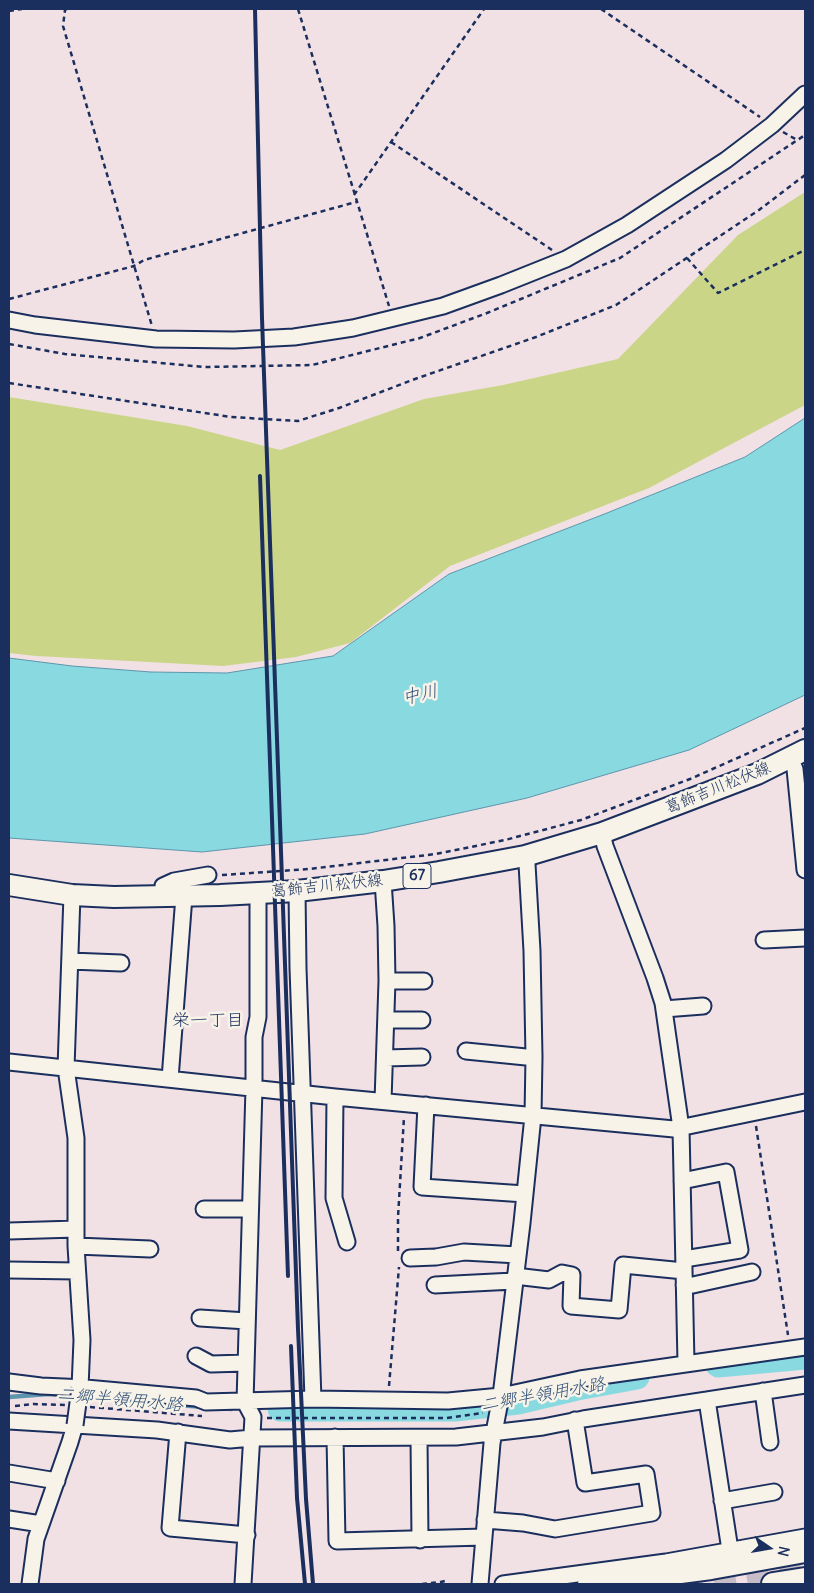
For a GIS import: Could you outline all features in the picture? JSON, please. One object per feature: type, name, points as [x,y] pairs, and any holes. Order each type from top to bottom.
[{"type":"highway","points":[[589,1584],[711,1568],[805,1551]]},
{"type":"highway","points":[[773,1584],[805,1579]]},
{"type":"main road","name":"葛飾吉川松伏線","points":[[9,885],[72,895],[184,896],[297,891],[383,881],[525,856],[602,834],[757,774],[798,754]]},
{"type":"street","points":[[9,320],[35,325],[156,339],[234,340],[294,337],[353,328],[443,306],[566,259],[627,225],[726,160],[772,125],[805,94]]},
{"type":"street","points":[[798,754],[796,769],[805,870]]},
{"type":"street","points":[[602,834],[655,978],[664,1009],[681,1128],[686,1363]]},
{"type":"street","points":[[480,1584],[494,1423],[500,1396],[515,1279],[533,1116],[532,951],[525,856]]},
{"type":"street","points":[[163,896],[163,886],[169,883],[208,875]]},
{"type":"street","points":[[383,881],[387,981],[383,1101]]},
{"type":"street","points":[[297,891],[312,1399]]},
{"type":"street","points":[[243,1584],[253,1417],[244,1402],[254,1037],[258,1017],[258,893]]},
{"type":"street","points":[[30,1584],[36,1539],[75,1425],[80,1388],[82,1340],[76,1246],[76,1138],[66,1068],[72,895]]},
{"type":"street","points":[[170,1079],[184,896]]},
{"type":"street","points":[[764,940],[805,938]]},
{"type":"street","points":[[70,961],[121,963]]},
{"type":"street","points":[[387,981],[424,981]]},
{"type":"street","points":[[664,1009],[703,1006]]},
{"type":"street","points":[[386,1020],[422,1020]]},
{"type":"street","points":[[466,1051],[526,1058],[534,1056]]},
{"type":"street","points":[[385,1058],[422,1057]]},
{"type":"street","points":[[9,1062],[335,1097],[681,1128],[805,1102]]},
{"type":"street","points":[[335,1097],[334,1198],[347,1242]]},
{"type":"street","points":[[426,1105],[422,1187],[525,1194]]},
{"type":"street","points":[[435,1285],[515,1279],[549,1280],[562,1274],[572,1275],[570,1306],[619,1310],[623,1265],[684,1271],[740,1250],[726,1172],[682,1181]]},
{"type":"street","points":[[204,1209],[250,1209]]},
{"type":"street","points":[[9,1231],[76,1229]]},
{"type":"street","points":[[76,1246],[150,1249]]},
{"type":"street","points":[[410,1258],[436,1257],[464,1252],[518,1255]]},
{"type":"street","points":[[9,1270],[77,1271]]},
{"type":"street","points":[[684,1271],[693,1284],[752,1272]]},
{"type":"street","points":[[200,1318],[247,1321]]},
{"type":"street","points":[[9,1382],[196,1398],[206,1402],[312,1399],[448,1401],[500,1396],[580,1380],[805,1347]]},
{"type":"street","points":[[196,1356],[211,1364],[246,1363]]},
{"type":"street","points":[[9,1421],[114,1426],[178,1432],[230,1440],[335,1437],[456,1438],[494,1423],[575,1420],[763,1391],[805,1388]]},
{"type":"street","points":[[763,1391],[770,1442]]},
{"type":"street","points":[[707,1400],[730,1550]]},
{"type":"street","points":[[486,1520],[523,1523],[555,1529],[652,1513],[646,1474],[585,1483],[575,1420]]},
{"type":"street","points":[[178,1432],[170,1528],[247,1535]]},
{"type":"street","points":[[335,1437],[337,1540],[420,1540],[484,1537]]},
{"type":"street","points":[[419,1438],[420,1540]]},
{"type":"street","points":[[9,1473],[57,1481]]},
{"type":"street","points":[[722,1501],[774,1492]]},
{"type":"street","points":[[9,1519],[41,1524]]},
{"type":"street","points":[[504,1584],[666,1562],[805,1537]]},
{"type":"path","points":[[9,11],[22,9]]},
{"type":"path","points":[[67,9],[65,10],[63,26],[156,339]]},
{"type":"path","points":[[298,9],[393,319]]},
{"type":"path","points":[[354,195],[484,9]]},
{"type":"path","points":[[602,9],[797,140]]},
{"type":"path","points":[[392,142],[566,259]]},
{"type":"path","points":[[9,383],[231,417],[298,420],[339,408],[415,379],[536,337],[616,305],[759,210],[805,175]]},
{"type":"path","points":[[9,299],[134,266],[144,260],[356,202]]},
{"type":"path","points":[[687,258],[718,293],[805,250]]},
{"type":"path","points":[[208,875],[309,870],[436,854],[504,840],[581,820],[654,793],[717,768],[805,728]]},
{"type":"path","points":[[754,1112],[790,1349]]},
{"type":"path","points":[[9,1407],[34,1404],[78,1405],[159,1414],[205,1416]]},
{"type":"path","points":[[263,1418],[447,1418],[494,1423]]},
{"type":"path","points":[[422,1584],[448,1580]]},
{"type":"green space","points":[[805,192],[805,405],[649,488],[450,566],[350,643],[296,657],[223,666],[9,653],[9,397],[187,426],[280,450],[424,399],[503,385],[618,359],[738,235]]},
{"type":"water","name":"中川","points":[[805,418],[805,695],[689,750],[527,798],[365,834],[202,852],[9,838],[9,658],[72,666],[151,672],[227,673],[333,656],[449,574],[745,457]]},
{"type":"waterway","name":"二郷半領用水路","points":[[718,1365],[805,1357]]},
{"type":"waterway","name":"二郷半領用水路","points":[[280,1409],[455,1409],[518,1402],[577,1388],[637,1377]]},
{"type":"waterway","name":"二郷半領用水路","points":[[9,1397],[48,1394],[203,1407]]},
{"type":"waterway","name":"二郷半領用水路","points":[[220,1408],[231,1409]]},
{"type":"tunnel","points":[[681,1584],[805,1566]]},
{"type":"railway","points":[[255,9],[262,318],[298,1329],[306,1499],[313,1584]]},
{"type":"railway","points":[[260,476],[288,1276]]},
{"type":"railway","points":[[291,1346],[297,1498],[305,1584]]},
{"type":"district","name":"栄一丁目","points":[[208,1021]]}]
